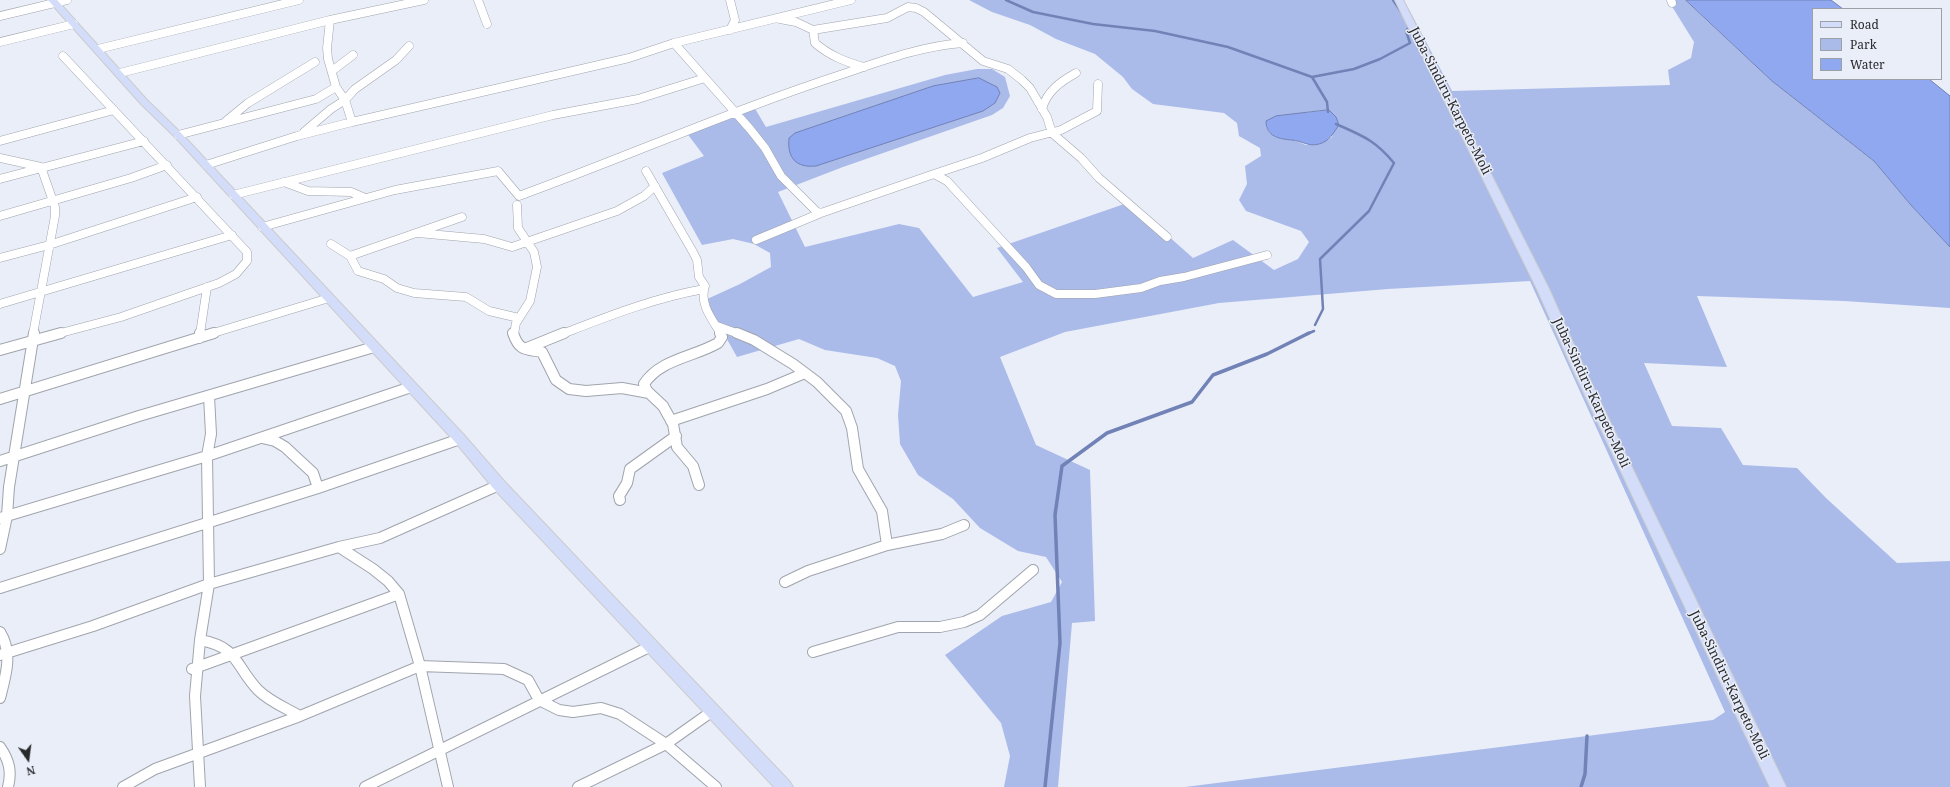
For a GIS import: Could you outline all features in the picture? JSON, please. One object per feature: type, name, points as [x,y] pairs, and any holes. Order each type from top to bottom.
[{"type":"main road","name":"Juba-Sindiru-Karpeto-Moli","points":[[1399,0],[1543,289],[1580,372],[1778,787]]},
{"type":"main road","points":[[53,2],[120,73],[144,102],[178,135],[460,439],[498,485],[714,710],[785,787]]},
{"type":"street","points":[[0,16],[53,2],[67,0]]},
{"type":"street","points":[[98,49],[299,0]]},
{"type":"street","points":[[120,73],[330,20],[424,0]]},
{"type":"street","points":[[478,0],[486,24]]},
{"type":"street","points":[[730,0],[735,20],[730,30]]},
{"type":"street","points":[[206,165],[298,136],[352,122],[629,58],[674,43],[851,0]]},
{"type":"street","points":[[776,19],[796,22],[813,30],[892,17],[905,8],[912,7],[924,12],[963,42],[983,61],[1008,69],[1028,86],[1049,122],[1052,133],[1081,158],[1099,178],[1166,236]]},
{"type":"street","points":[[330,20],[326,48],[337,89],[345,100],[352,122]]},
{"type":"street","points":[[0,42],[74,24]]},
{"type":"street","points":[[813,30],[815,43],[829,54],[835,58],[864,67]]},
{"type":"street","points":[[262,227],[395,190],[498,171],[519,196],[581,174],[772,97],[895,57],[949,43],[963,42]]},
{"type":"street","points":[[674,43],[765,148],[781,176],[814,210],[821,213]]},
{"type":"street","points":[[298,136],[306,131],[330,109],[345,100],[362,84],[396,60],[409,46]]},
{"type":"street","points":[[332,71],[352,55]]},
{"type":"street","points":[[0,350],[121,317],[207,287],[236,274],[247,261],[247,252],[232,235],[63,56]]},
{"type":"street","points":[[224,123],[248,103],[315,62]]},
{"type":"street","points":[[1042,109],[1043,102],[1050,90],[1064,79],[1076,73]]},
{"type":"street","points":[[233,195],[553,115],[638,99],[705,78]]},
{"type":"street","points":[[178,135],[316,99],[337,89],[362,84]]},
{"type":"street","points":[[756,240],[821,213],[982,158],[1030,138],[1052,133],[1074,125],[1097,111],[1098,84]]},
{"type":"street","points":[[0,141],[114,110]]},
{"type":"street","points":[[0,179],[144,141]]},
{"type":"street","points":[[0,158],[41,167]]},
{"type":"street","points":[[0,216],[132,178],[167,165]]},
{"type":"street","points":[[0,549],[23,392],[55,207],[41,167]]},
{"type":"street","points":[[516,205],[518,228],[534,252],[537,267],[530,301],[519,318],[513,332],[514,338],[520,348],[542,352],[554,377],[565,387],[586,391],[620,388],[637,383],[661,368],[720,342],[722,337],[703,302],[702,295],[704,289],[693,252],[646,171]]},
{"type":"street","points":[[934,174],[944,178],[1026,267],[1039,284],[1046,290],[1056,294],[1094,294],[1141,288],[1160,281],[1184,277],[1267,255]]},
{"type":"street","points":[[284,182],[308,191],[351,192],[365,198]]},
{"type":"street","points":[[418,233],[484,239],[508,247],[518,246],[621,210],[644,196],[655,186]]},
{"type":"street","points":[[0,258],[49,245],[197,197]]},
{"type":"street","points":[[350,256],[384,242],[418,233],[462,217]]},
{"type":"street","points":[[0,304],[232,235]]},
{"type":"street","points":[[332,244],[350,256],[358,271],[384,279],[397,288],[426,295],[463,297],[489,311],[519,318]]},
{"type":"street","points":[[199,338],[207,287]]},
{"type":"street","points":[[525,349],[598,322],[622,310],[682,293],[704,289]]},
{"type":"street","points":[[0,399],[329,298]]},
{"type":"street","points":[[717,326],[754,340],[805,373],[846,411],[852,428],[858,469],[882,511],[887,545]]},
{"type":"street","points":[[0,460],[78,436],[145,413],[209,396],[374,347]]},
{"type":"street","points":[[671,421],[767,389],[805,373]]},
{"type":"street","points":[[648,377],[644,388],[663,406],[671,421],[676,436],[677,446],[683,456],[693,466],[699,485]]},
{"type":"street","points":[[4,517],[207,456],[411,387]]},
{"type":"street","points":[[620,388],[649,393]]},
{"type":"street","points":[[200,787],[200,753],[194,669],[210,584],[207,456],[211,434],[209,396]]},
{"type":"street","points":[[620,500],[620,496],[627,483],[630,469],[676,436]]},
{"type":"street","points":[[262,438],[279,442],[286,447],[296,459],[313,471],[318,488]]},
{"type":"street","points":[[0,588],[318,488],[460,439]]},
{"type":"street","points":[[4,654],[93,626],[210,584],[339,547],[380,538],[498,485]]},
{"type":"street","points":[[785,582],[808,571],[887,545],[942,534],[964,525]]},
{"type":"street","points":[[339,547],[373,569],[388,581],[399,594],[420,666],[448,787]]},
{"type":"street","points":[[813,652],[898,628],[940,627],[964,622],[980,615],[1033,570]]},
{"type":"street","points":[[194,669],[399,594]]},
{"type":"street","points":[[0,632],[6,640],[4,654],[7,674],[0,698]]},
{"type":"street","points":[[200,640],[219,644],[234,655],[246,676],[269,700],[300,716]]},
{"type":"street","points":[[364,787],[440,748],[651,646]]},
{"type":"street","points":[[123,787],[156,769],[300,716],[420,666],[504,669],[528,680],[539,700],[559,710],[573,712],[601,708],[620,714],[666,744],[716,787]]},
{"type":"street","points":[[578,787],[666,744],[714,710]]},
{"type":"street","points":[[0,747],[10,764],[11,776],[8,787]]},
{"type":"green space","points":[[969,0],[1404,0],[1452,91],[1670,85],[1668,70],[1691,58],[1694,42],[1668,0],[1686,0],[1772,81],[1874,161],[1910,204],[1950,247],[1950,308],[1844,301],[1697,296],[1727,367],[1644,363],[1672,426],[1721,428],[1743,465],[1797,468],[1826,498],[1897,563],[1950,561],[1950,787],[1185,787],[1713,720],[1725,712],[1530,281],[1388,289],[1219,303],[1065,332],[1000,357],[1036,445],[1090,470],[1095,621],[1072,623],[1058,787],[1004,787],[1010,756],[1001,723],[945,655],[1002,616],[1051,602],[1062,582],[1046,557],[1018,551],[980,528],[953,499],[918,475],[900,444],[898,415],[901,381],[895,366],[877,358],[825,350],[799,339],[737,357],[705,300],[740,284],[771,267],[770,253],[754,244],[733,239],[702,245],[662,173],[704,156],[686,132],[754,107],[766,127],[945,75],[977,69],[992,69],[1005,77],[1010,96],[1003,108],[992,115],[843,167],[778,192],[805,247],[899,224],[919,228],[973,297],[1023,282],[997,248],[1130,202],[1193,258],[1233,240],[1274,270],[1298,259],[1309,242],[1301,231],[1246,211],[1239,200],[1247,184],[1245,166],[1261,156],[1260,148],[1239,136],[1237,123],[1224,113],[1153,104],[1132,89],[1123,77],[1095,54],[1056,39],[1030,25],[992,12]],"holes":[[[1329,110],[1336,117],[1332,137],[1320,144],[1306,145],[1293,140],[1276,137],[1269,132],[1266,126],[1308,112]]]},
{"type":"water","points":[[1686,0],[1831,0],[1842,8],[1812,8],[1812,80],[1930,80],[1950,96],[1950,247],[1910,204],[1874,161],[1772,81]]},
{"type":"water","points":[[979,78],[997,87],[1000,93],[995,103],[983,111],[816,166],[798,163],[791,156],[789,138],[795,133],[933,86]]},
{"type":"water","points":[[1329,110],[1336,117],[1339,125],[1329,139],[1323,143],[1315,145],[1278,138],[1268,131],[1266,121],[1276,116]]},
{"type":"waterway","points":[[1006,0],[1033,12],[1093,24],[1155,31],[1228,47],[1312,77]]},
{"type":"waterway","points":[[1393,0],[1402,13]]},
{"type":"waterway","points":[[1312,77],[1354,69],[1380,59],[1410,43],[1406,31],[1409,27]]},
{"type":"waterway","points":[[1312,77],[1327,102],[1328,112]]},
{"type":"waterway","points":[[1315,325],[1323,309],[1320,259],[1369,211],[1394,163],[1381,149],[1368,139],[1336,124]]},
{"type":"waterway","points":[[1307,334],[1314,331]]},
{"type":"waterway","points":[[1045,787],[1060,643],[1055,515],[1062,466],[1107,433],[1192,402],[1213,375],[1267,354],[1307,334]]},
{"type":"waterway","points":[[1581,787],[1585,774],[1587,736]]}]
